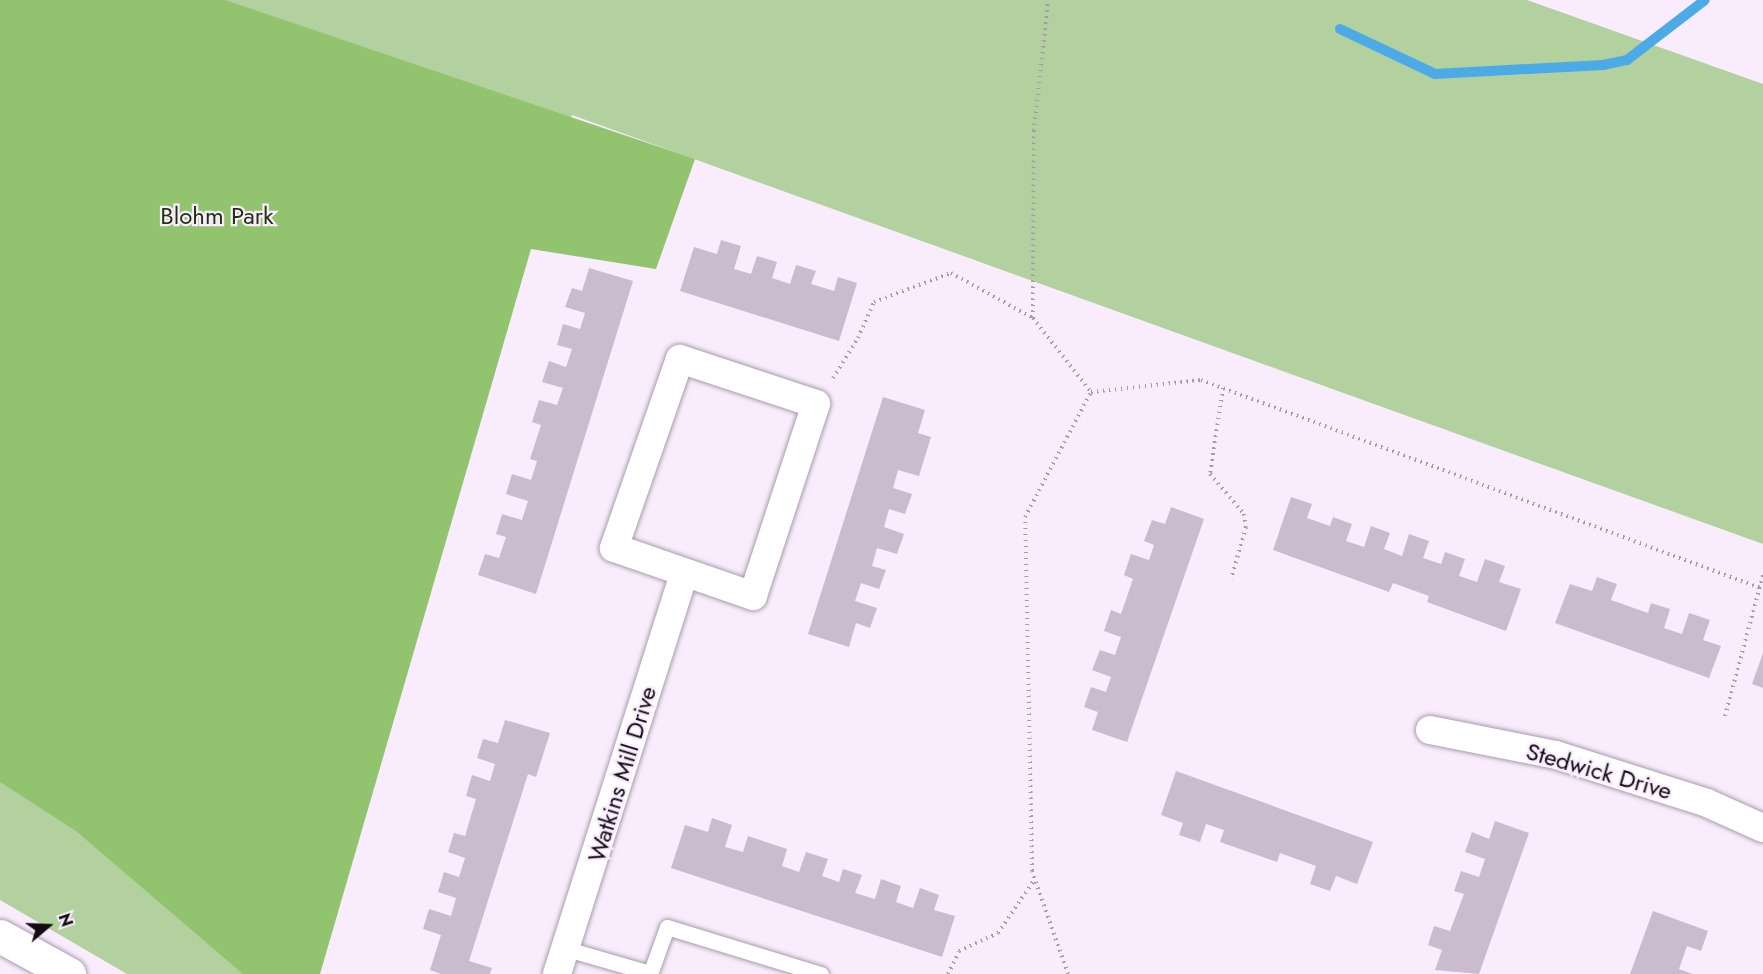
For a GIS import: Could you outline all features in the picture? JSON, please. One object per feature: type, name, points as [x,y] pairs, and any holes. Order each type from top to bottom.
[{"type":"street","points":[[680,359],[816,404],[753,596],[684,573],[614,548],[680,359]]},
{"type":"street","name":"Watkins Mill Drive","points":[[562,961],[684,573]]},
{"type":"street","name":"Stedwick Drive","points":[[1430,730],[1556,755],[1707,803],[1763,828]]},
{"type":"street","points":[[0,936],[69,974]]},
{"type":"lane","points":[[562,961],[650,973],[667,927],[821,974]]},
{"type":"path","points":[[1033,318],[1034,131],[1048,0]]},
{"type":"path","points":[[816,404],[858,338],[874,302],[951,273],[1033,318],[1091,392]]},
{"type":"path","points":[[1091,392],[1201,380],[1761,588]]},
{"type":"path","points":[[1223,388],[1210,474],[1244,514],[1246,527],[1231,579]]},
{"type":"path","points":[[1068,974],[1035,879],[1025,517],[1091,392]]},
{"type":"path","points":[[1725,716],[1763,575]]},
{"type":"path","points":[[948,974],[959,951],[998,933],[1035,879]]},
{"type":"green space","points":[[0,0],[1527,0],[1763,84],[1763,544],[572,115],[244,974],[127,974],[0,900]]},
{"type":"green space","name":"Blohm Park","points":[[0,0],[225,0],[695,159],[656,269],[531,249],[320,974],[243,974],[76,831],[0,782]]},
{"type":"building","points":[[721,240],[741,246],[734,269],[751,274],[757,256],[777,262],[772,278],[790,284],[796,265],[816,271],[811,284],[834,291],[838,277],[857,283],[839,341],[680,291],[694,247],[717,254]]},
{"type":"building","points":[[589,268],[633,281],[536,594],[478,575],[485,554],[499,558],[506,537],[496,534],[502,514],[522,520],[528,501],[506,494],[512,474],[531,480],[537,461],[530,459],[541,425],[532,422],[539,400],[557,405],[563,388],[542,382],[549,361],[566,367],[572,349],[557,345],[563,324],[580,329],[585,313],[565,307],[572,288],[582,291]]},
{"type":"building","points":[[883,397],[925,410],[918,433],[931,437],[919,476],[898,470],[893,488],[912,494],[905,514],[889,509],[884,527],[904,534],[897,554],[877,548],[872,566],[886,570],[879,589],[861,583],[855,601],[877,608],[870,628],[856,623],[849,647],[808,634]]},
{"type":"building","points":[[1291,497],[1312,504],[1307,518],[1330,526],[1333,517],[1352,524],[1346,541],[1364,547],[1371,526],[1390,533],[1384,549],[1402,556],[1409,534],[1429,541],[1423,558],[1441,564],[1445,552],[1465,559],[1459,576],[1477,582],[1485,559],[1505,566],[1499,582],[1521,589],[1506,631],[1427,602],[1429,596],[1393,583],[1389,592],[1273,550]]},
{"type":"building","points":[[1171,507],[1204,519],[1127,742],[1092,730],[1098,712],[1084,707],[1091,687],[1106,692],[1111,677],[1092,670],[1100,650],[1115,655],[1121,637],[1104,631],[1111,610],[1121,614],[1133,579],[1124,575],[1131,554],[1149,560],[1154,545],[1144,541],[1152,520],[1165,524]]},
{"type":"building","points":[[1597,577],[1617,584],[1611,600],[1648,613],[1651,603],[1670,609],[1664,628],[1682,634],[1689,613],[1710,620],[1703,640],[1721,646],[1709,678],[1555,623],[1570,584],[1592,591]]},
{"type":"building","points":[[1763,653],[1763,688],[1752,684]]},
{"type":"building","points":[[505,720],[550,733],[536,777],[528,774],[469,961],[492,968],[490,974],[441,974],[430,970],[441,935],[423,929],[429,909],[451,916],[456,898],[438,892],[444,872],[459,877],[465,858],[448,852],[454,833],[465,836],[476,799],[466,796],[472,775],[490,781],[495,764],[477,758],[483,739],[498,743]]},
{"type":"building","points":[[1176,771],[1373,842],[1357,884],[1336,876],[1330,891],[1310,884],[1316,866],[1280,853],[1277,862],[1220,842],[1224,830],[1206,824],[1200,842],[1179,835],[1183,823],[1161,815]]},
{"type":"building","points":[[712,818],[732,825],[725,847],[743,852],[748,836],[787,849],[782,866],[799,872],[806,852],[828,859],[822,876],[839,882],[843,869],[862,875],[855,893],[875,899],[881,879],[901,886],[896,902],[913,908],[920,888],[939,895],[934,910],[955,916],[942,957],[671,868],[685,825],[708,832]]},
{"type":"building","points":[[1495,821],[1529,833],[1479,974],[1435,970],[1442,950],[1428,945],[1434,926],[1450,931],[1464,894],[1454,891],[1461,871],[1479,877],[1485,859],[1465,852],[1472,832],[1489,839]]},
{"type":"building","points":[[1653,911],[1708,931],[1701,951],[1687,946],[1679,969],[1693,974],[1630,974]]},
{"type":"waterway","points":[[1340,29],[1435,74],[1603,65],[1627,60],[1705,0]]}]
